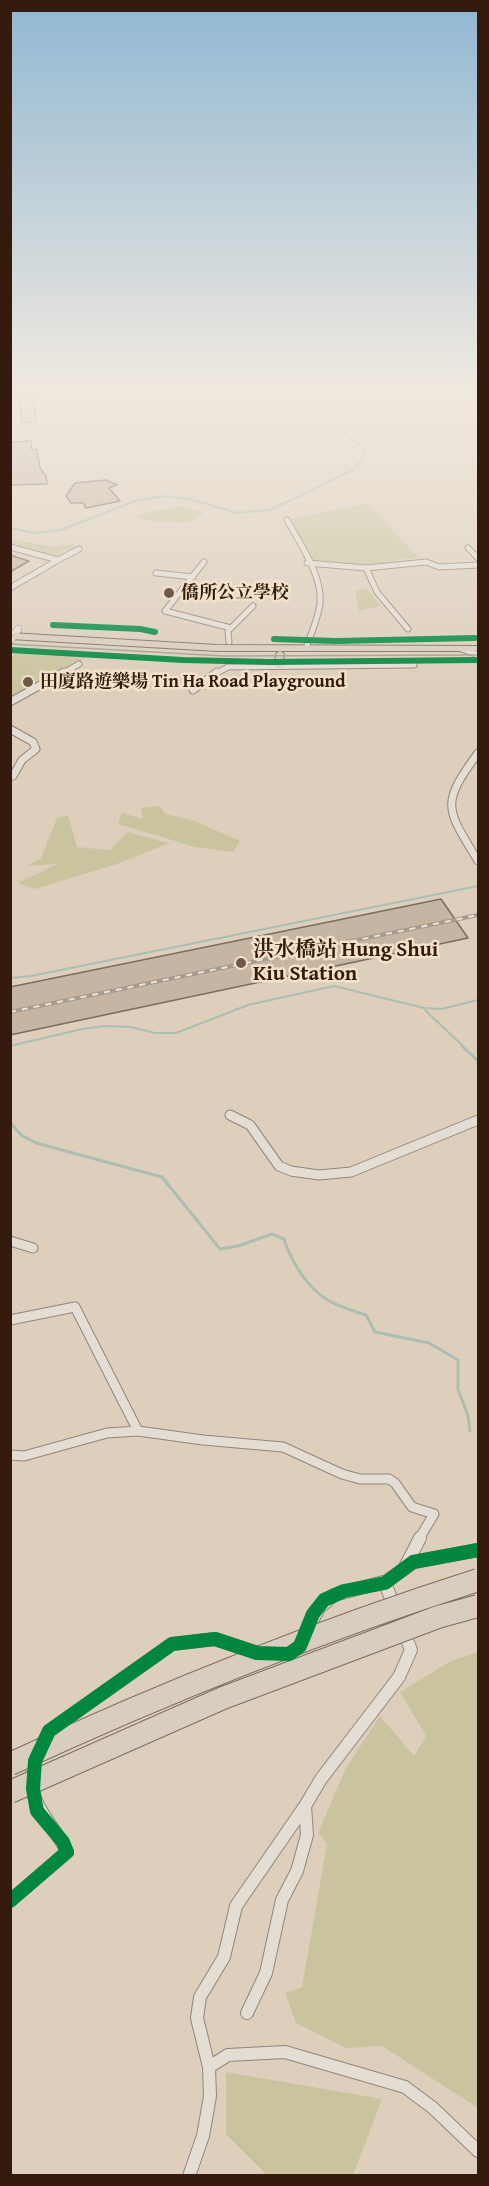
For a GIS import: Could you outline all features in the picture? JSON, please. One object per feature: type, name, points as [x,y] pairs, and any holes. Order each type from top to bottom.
[{"type":"highway","points":[[10,1764],[102,1721],[226,1669],[343,1625],[478,1580]]},
{"type":"highway","points":[[10,1792],[223,1698],[438,1617],[478,1606]]},
{"type":"main road","points":[[13,634],[230,645],[461,649],[478,654]]},
{"type":"main road","points":[[230,645],[269,649],[478,643]]},
{"type":"main road","points":[[269,649],[280,654],[304,647]]},
{"type":"main road","points":[[279,665],[280,654]]},
{"type":"street","points":[[287,520],[318,582],[320,602],[304,647]]},
{"type":"street","points":[[10,548],[58,560]]},
{"type":"street","points":[[468,548],[478,558]]},
{"type":"street","points":[[10,588],[79,549]]},
{"type":"street","points":[[204,562],[165,611],[231,628]]},
{"type":"street","points":[[307,563],[366,568],[417,562],[429,562],[439,567],[478,565]]},
{"type":"street","points":[[366,568],[377,592],[408,629]]},
{"type":"street","points":[[156,573],[193,577]]},
{"type":"street","points":[[230,645],[228,631],[253,606]]},
{"type":"street","points":[[10,702],[79,664]]},
{"type":"street","points":[[193,690],[228,667],[414,665]]},
{"type":"street","points":[[10,729],[33,742],[36,749],[22,760],[13,776]]},
{"type":"street","points":[[478,753],[456,782],[450,798],[456,822],[478,861]]},
{"type":"street","points":[[230,1115],[256,1129],[266,1150],[278,1166],[291,1172],[320,1174],[341,1174],[478,1120]]},
{"type":"street","points":[[10,1241],[33,1248]]},
{"type":"street","points":[[10,1320],[75,1308],[138,1431]]},
{"type":"street","points":[[10,1455],[24,1456],[107,1433],[138,1431],[203,1440],[283,1447],[342,1474],[360,1479],[389,1479],[395,1483],[412,1507],[434,1514],[423,1537],[408,1557],[404,1569]]},
{"type":"street","points":[[10,1901],[67,1852],[63,1842],[37,1810],[33,1789],[34,1761],[49,1731],[171,1644],[215,1640],[257,1653],[289,1654],[300,1646],[313,1614],[324,1600],[344,1591],[385,1583],[413,1562],[478,1550]]},
{"type":"street","points":[[189,2175],[203,2136],[210,2096],[209,2067],[197,2018],[200,1997],[224,1957],[236,1906],[285,1838],[321,1779],[399,1677],[411,1650],[385,1583]]},
{"type":"street","points":[[247,2013],[266,1973],[282,1900],[297,1871],[307,1835],[305,1806]]},
{"type":"street","points":[[209,2067],[228,2055],[285,2052],[405,2087],[433,2108],[478,2151]]},
{"type":"shaded area","points":[[368,503],[418,557],[363,566],[311,562],[291,519]]},
{"type":"shaded area","points":[[181,506],[204,513],[188,523],[149,521],[136,517],[149,512]]},
{"type":"shaded area","points":[[15,540],[55,547],[74,544],[75,548],[70,551],[64,549],[58,553],[61,554],[53,555],[11,543]]},
{"type":"shaded area","points":[[366,588],[381,606],[359,611],[355,591]]},
{"type":"shaded area","name":"田廈路遊樂場 Tin Ha Road Playground","points":[[17,652],[85,655],[86,657],[11,701],[11,657]]},
{"type":"shaded area","points":[[160,806],[165,814],[192,820],[240,841],[233,852],[195,847],[118,824],[122,813],[143,819],[141,808]]},
{"type":"shaded area","points":[[68,815],[77,847],[110,850],[128,832],[169,843],[117,864],[35,889],[18,883],[57,864],[27,866],[41,858],[57,818]]},
{"type":"shaded area","points":[[478,1652],[478,2108],[382,2046],[346,2048],[296,2023],[285,1993],[302,1987],[327,1844],[318,1833],[346,1768],[380,1716],[414,1756],[426,1736],[400,1692],[451,1661]]},
{"type":"shaded area","points":[[226,2072],[382,2099],[353,2175],[267,2175],[226,2134]]},
{"type":"building","points":[[69,491],[112,491],[120,501],[86,508],[83,503],[71,503],[66,496]]},
{"type":"building","points":[[10,555],[19,558],[29,561],[10,572]]},
{"type":"building","name":"洪水橋站 Hung Shui Kiu Station","points":[[441,899],[468,938],[10,1035],[10,987]]},
{"type":"waterway","points":[[10,528],[36,533],[61,530],[135,501],[166,496],[190,499],[237,513],[270,510],[309,491]]},
{"type":"waterway","points":[[10,978],[31,976],[478,886]]},
{"type":"waterway","points":[[10,1046],[82,1029],[105,1026],[131,1027],[155,1033],[176,1033],[248,1005],[334,986],[424,1008],[441,1009],[478,1000]]},
{"type":"waterway","points":[[425,1010],[464,1047]]},
{"type":"waterway","points":[[462,1046],[478,1061]]},
{"type":"waterway","points":[[10,1122],[21,1135],[36,1143],[162,1177],[220,1249],[238,1246],[272,1234],[284,1239],[305,1279],[327,1300],[366,1315],[375,1332],[429,1343],[458,1360],[458,1389],[468,1416],[470,1431]]},
{"type":"tram line","points":[[10,644],[224,656],[478,655]]},
{"type":"railway","points":[[10,1012],[478,915]]},
{"type":"cycle path","points":[[53,625],[140,629],[155,632]]},
{"type":"cycle path","points":[[274,639],[336,641],[475,638]]},
{"type":"cycle path","points":[[10,650],[183,660],[270,662],[478,660]]},
{"type":"cycle path","points":[[10,1901],[67,1852],[63,1842],[37,1811],[33,1789],[35,1761],[49,1731],[172,1644],[215,1639],[257,1653],[289,1654],[300,1646],[313,1614],[324,1600],[344,1591],[385,1583],[413,1562],[478,1550]]},
{"type":"place","name":"僑所公立學校","points":[[169,593]]},
{"type":"place","name":"田廈路遊樂場 Tin Ha Road Playground","points":[[28,682]]},
{"type":"place","name":"洪水橋站 Hung Shui Kiu Station","points":[[241,963]]}]
